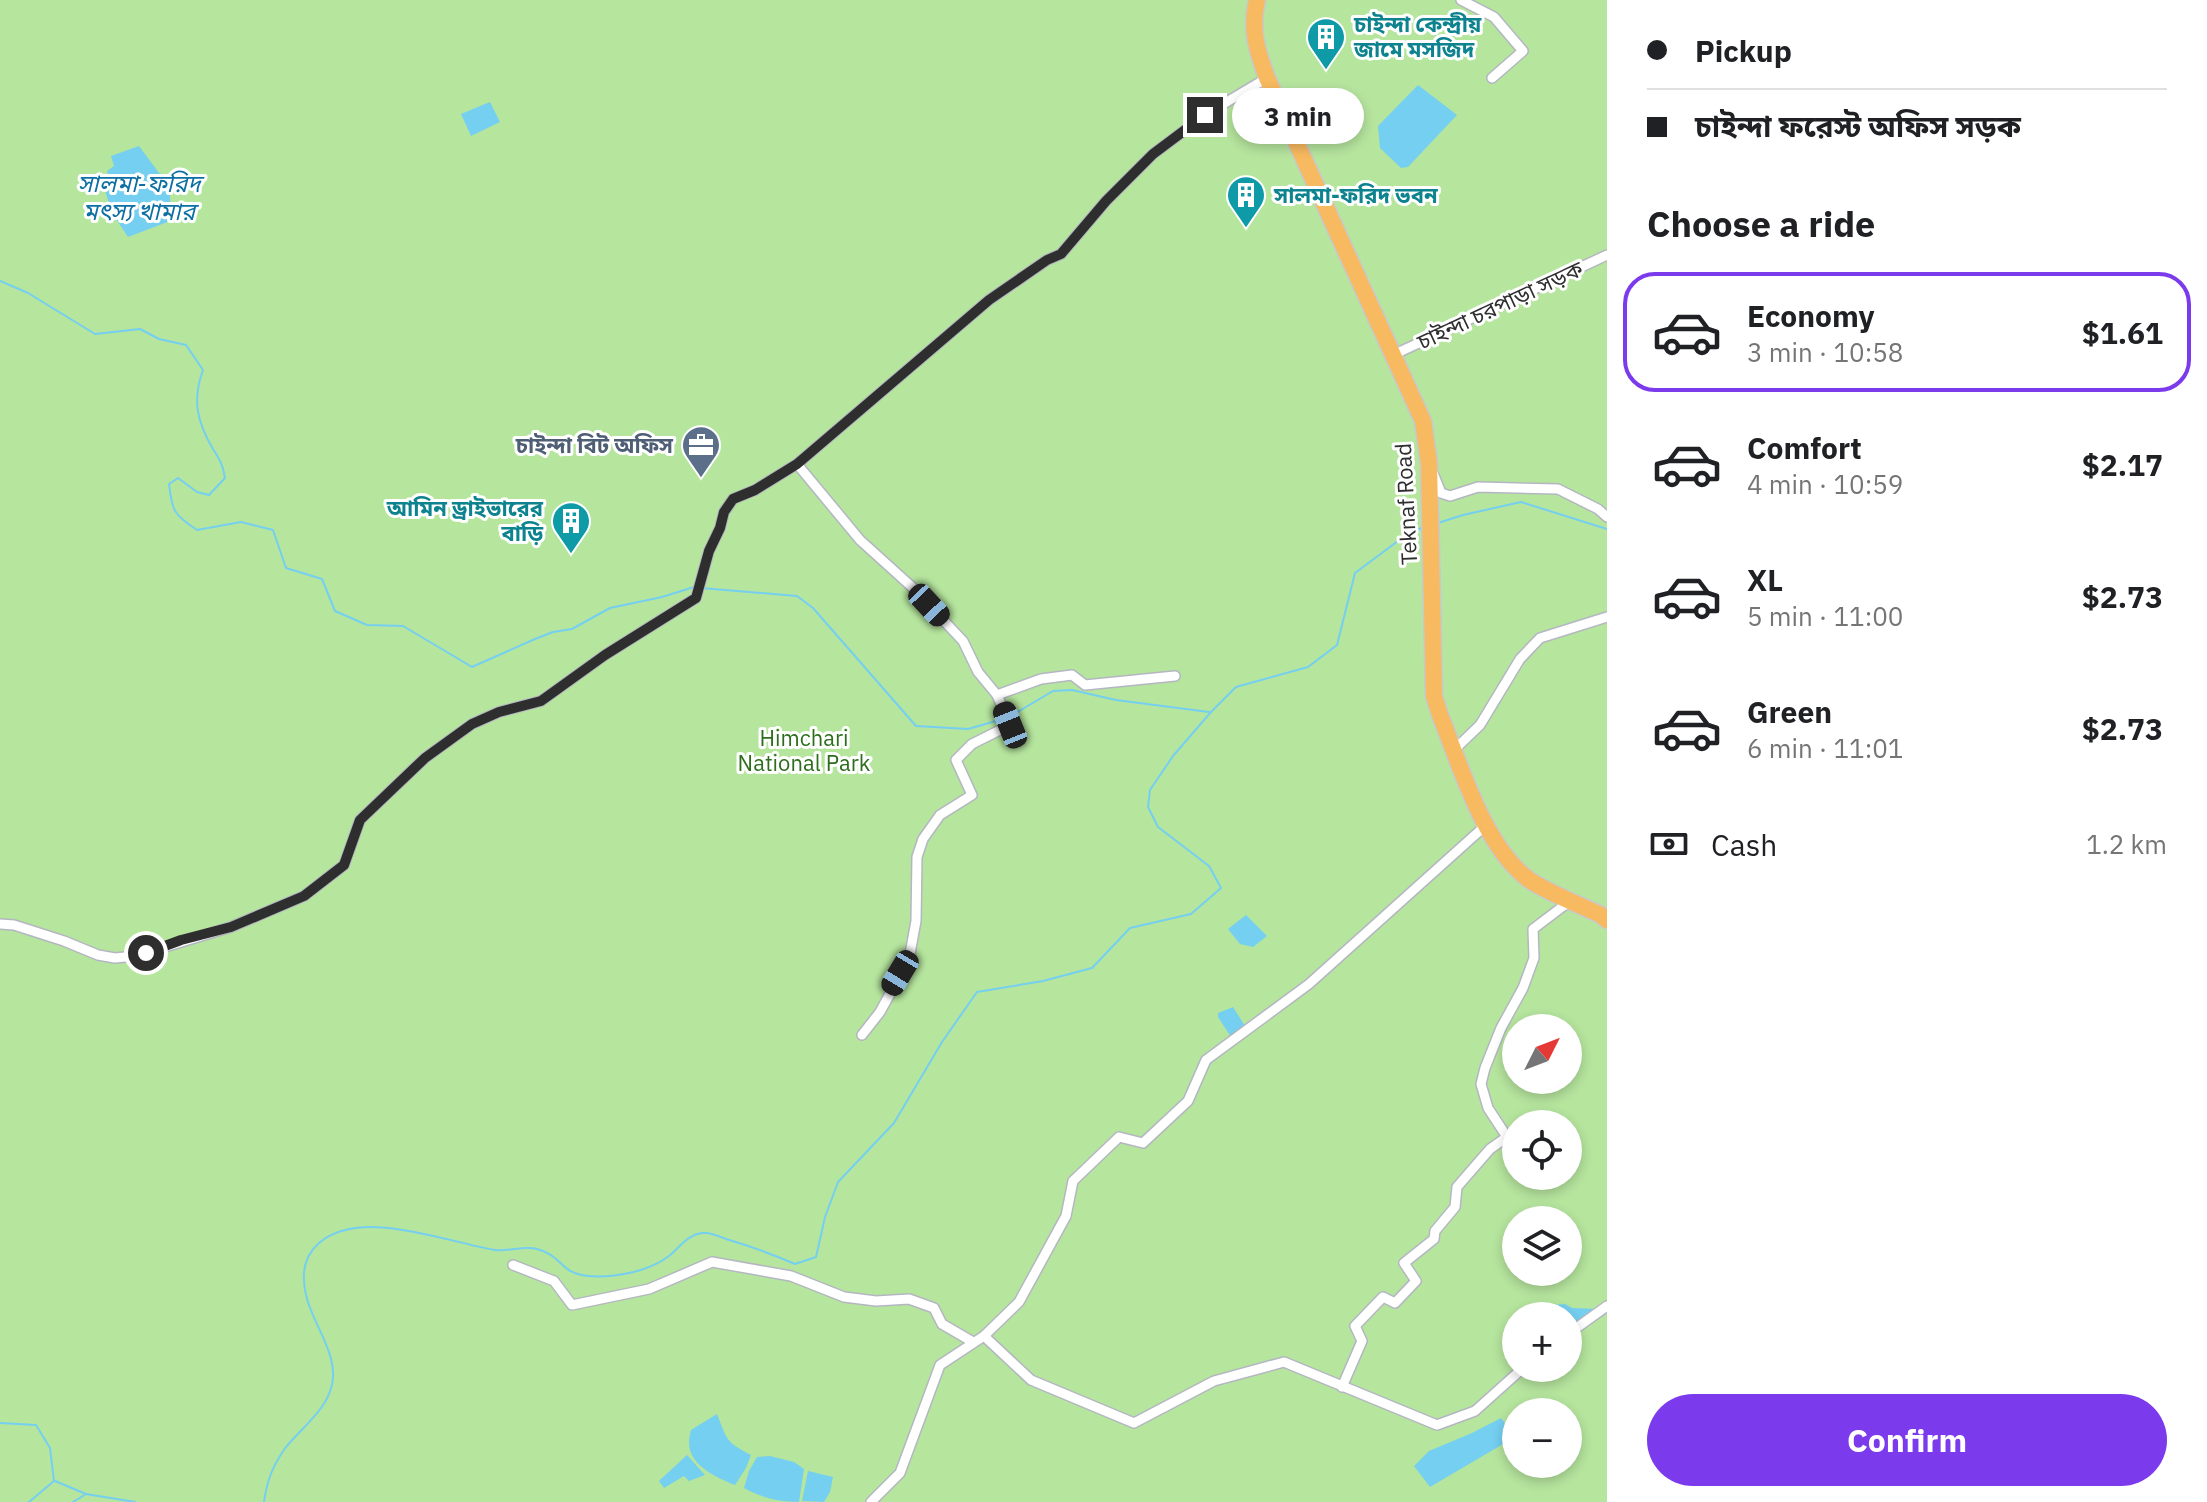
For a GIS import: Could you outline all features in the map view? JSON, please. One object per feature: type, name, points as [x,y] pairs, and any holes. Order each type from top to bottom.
[{"type":"highway","name":"Teknaf Road","points":[[1257,0],[1254,14],[1255,47],[1267,78],[1423,421],[1429,463],[1434,696],[1454,750],[1485,826],[1500,850],[1528,879],[1607,920]]},
{"type":"street","points":[[1461,0],[1494,17],[1523,51],[1492,78]]},
{"type":"street","points":[[0,924],[14,925],[98,955],[115,958],[135,956],[231,927],[304,896],[344,865],[360,820],[425,758],[472,724],[499,712],[541,701],[605,655],[696,598],[709,551],[724,512],[733,499],[755,490],[797,464],[989,300],[1047,260],[1061,254],[1106,201],[1153,154],[1205,115],[1267,78]]},
{"type":"street","name":"চাইন্দা চরপাড়া সড়ক","points":[[1393,355],[1607,255]]},
{"type":"street","points":[[1429,463],[1441,493],[1450,496],[1478,487],[1558,489],[1598,509],[1607,517]]},
{"type":"street","points":[[797,464],[860,540],[912,587],[963,641],[978,672],[1000,699],[1010,725],[972,744],[956,760],[972,795],[940,815],[923,839],[917,857],[916,921],[909,959],[880,1012],[862,1035]]},
{"type":"street","points":[[1454,750],[1480,725],[1520,659],[1540,638],[1607,617]]},
{"type":"street","points":[[1000,699],[1041,679],[1072,675],[1085,685],[1175,676]]},
{"type":"street","points":[[871,1502],[900,1473],[940,1365],[984,1336],[1019,1302],[1066,1216],[1073,1181],[1119,1137],[1143,1143],[1188,1101],[1206,1060],[1309,984],[1485,826]]},
{"type":"street","points":[[1342,1387],[1362,1341],[1355,1326],[1383,1297],[1395,1303],[1416,1281],[1404,1263],[1434,1239],[1435,1231],[1455,1207],[1457,1187],[1490,1149],[1507,1137],[1488,1108],[1481,1084],[1485,1068],[1534,958],[1533,929],[1570,901]]},
{"type":"street","points":[[513,1265],[554,1281],[572,1305],[649,1289],[712,1262],[791,1276],[844,1297],[876,1301],[909,1299],[934,1308],[942,1324],[973,1342]]},
{"type":"street","points":[[1582,1324],[1607,1306]]},
{"type":"street","points":[[984,1336],[1031,1380],[1134,1423],[1214,1381],[1284,1362],[1437,1425],[1475,1411],[1507,1382]]},
{"type":"green space","name":"Himchari National Park","points":[[0,0],[1607,0],[1607,1502],[0,1502]]},
{"type":"water","points":[[1418,85],[1457,115],[1408,167],[1401,168],[1380,148],[1378,126]]},
{"type":"water","points":[[490,102],[500,122],[471,136],[461,114]]},
{"type":"water","name":"সালমা-ফরিদ মৎস্য খামার","points":[[139,146],[159,173],[165,175],[170,192],[170,221],[128,237],[108,207],[101,179],[109,177],[107,171],[114,166],[111,156]]},
{"type":"water","points":[[1246,915],[1267,936],[1253,947],[1240,944],[1228,929]]},
{"type":"water","points":[[1233,1007],[1245,1026],[1231,1037],[1218,1013]]},
{"type":"water","points":[[1582,1308],[1598,1309],[1582,1321]]},
{"type":"water","points":[[717,1414],[728,1439],[751,1455],[735,1485],[699,1465],[690,1451],[691,1430]]},
{"type":"water","points":[[1502,1419],[1502,1445],[1430,1487],[1414,1466],[1429,1451]]},
{"type":"water","points":[[687,1455],[705,1475],[689,1481],[684,1476],[664,1488],[659,1481]]},
{"type":"water","points":[[770,1456],[794,1462],[804,1469],[799,1502],[771,1499],[744,1488],[757,1457]]},
{"type":"water","points":[[808,1471],[833,1477],[824,1502],[802,1501]]},
{"type":"waterway","points":[[0,281],[28,293],[95,334],[140,329],[159,339],[186,345],[203,370],[198,391],[198,411],[225,478],[209,495],[197,492],[178,478],[169,484],[176,512],[197,530],[241,522],[273,530],[286,568],[322,579],[335,611],[367,625],[403,626],[472,667],[553,632],[572,629],[610,608],[694,587]]},
{"type":"waterway","points":[[1438,523],[1521,502],[1607,529]]},
{"type":"waterway","points":[[264,1502],[278,1460],[322,1407],[331,1388],[333,1378],[329,1353],[309,1306],[304,1274],[312,1250],[337,1233],[380,1227],[495,1250],[532,1248],[552,1255],[572,1272],[588,1276],[620,1275],[641,1270],[661,1262],[689,1238],[703,1233],[714,1234],[795,1264],[816,1257],[825,1217],[838,1182],[894,1123],[942,1042],[977,992],[1043,981],[1092,968],[1130,928],[1191,914],[1221,888],[1209,866],[1158,827],[1148,807],[1150,790],[1173,756],[1236,687],[1308,667],[1337,645],[1355,573],[1410,532],[1425,527]]},
{"type":"waterway","points":[[701,588],[797,596],[813,608],[916,726],[968,729],[1003,719]]},
{"type":"waterway","points":[[1009,717],[1053,691],[1072,690],[1116,700],[1209,712]]},
{"type":"waterway","points":[[0,1423],[36,1425],[50,1448],[54,1481],[29,1502]]},
{"type":"waterway","points":[[55,1481],[86,1494]]},
{"type":"waterway","points":[[73,1502],[86,1494],[135,1502]]},
{"type":"place","name":"চাইন্দা কেন্দ্রীয় জামে মসজিদ","points":[[1326,71]]},
{"type":"place","name":"সালমা-ফরিদ ভবন","points":[[1246,229]]},
{"type":"place","name":"চাইন্দা বিট অফিস","points":[[701,479]]},
{"type":"place","name":"আমিন ড্রাইভারের বাড়ি","points":[[571,555]]},
{"type":"route","points":[[146,953],[231,927],[304,896],[344,865],[360,820],[425,758],[472,724],[499,712],[541,701],[605,655],[696,598],[709,551],[724,512],[733,499],[755,490],[797,464],[989,300],[1047,260],[1061,254],[1106,201],[1153,154],[1205,115]]}]
